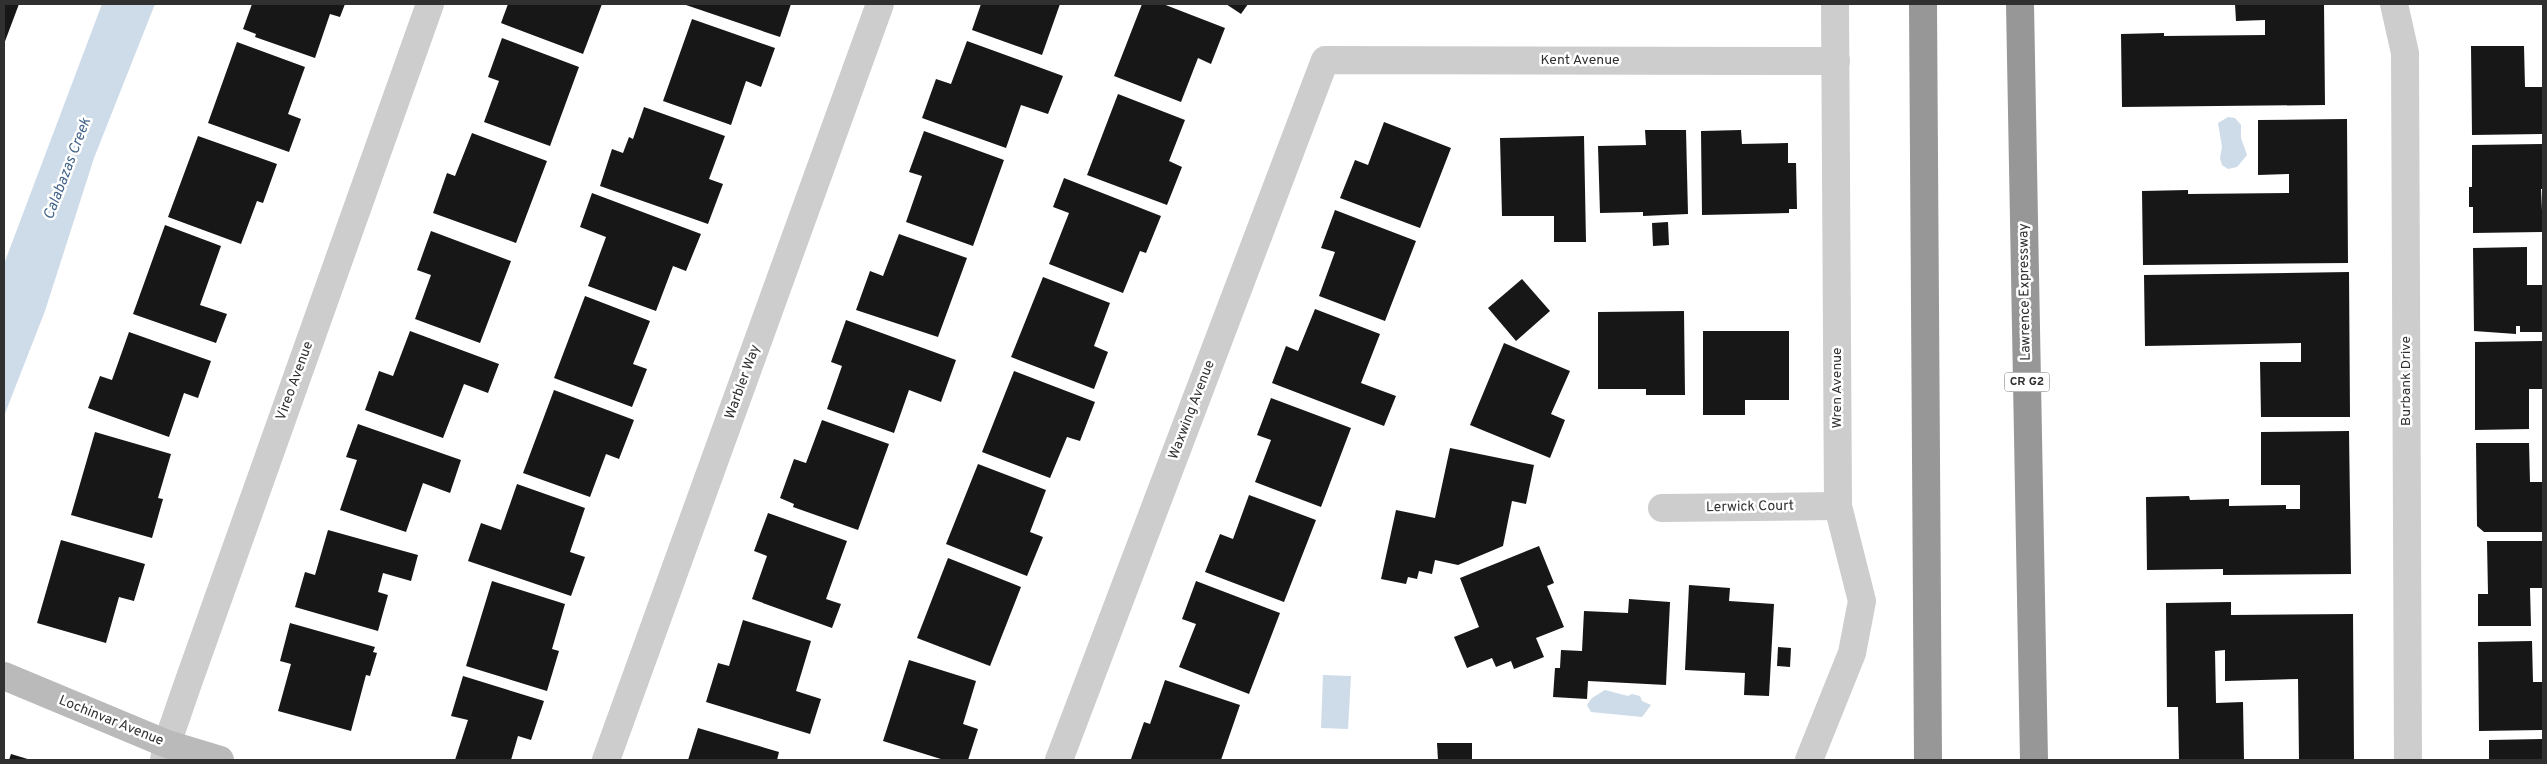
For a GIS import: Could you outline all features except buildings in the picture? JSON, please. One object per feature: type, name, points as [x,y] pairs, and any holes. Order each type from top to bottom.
[{"type":"highway","points":[[1922,4],[1928,760]]},
{"type":"highway","name":"Lawrence Expressway","points":[[2020,4],[2034,760]]},
{"type":"street","name":"Vireo Avenue","points":[[166,752],[430,4]]},
{"type":"street","name":"Warbler Way","points":[[606,760],[880,4]]},
{"type":"street","name":"Wren Avenue","points":[[1809,760],[1852,653],[1862,601],[1838,506],[1835,4]]},
{"type":"street","name":"Burbank Drive","points":[[2394,4],[2405,53],[2408,760]]},
{"type":"street","name":"Kent Avenue","points":[[1325,60],[1836,61]]},
{"type":"street","name":"Waxwing Avenue","points":[[1059,760],[1325,60]]},
{"type":"street","name":"Lerwick Court","points":[[1662,508],[1838,506]]},
{"type":"street","name":"Lochinvar Avenue","points":[[4,676],[166,752],[220,760]]},
{"type":"water","name":"Calabazas Creek","points":[[102,4],[155,4],[94,158],[45,311],[4,416],[4,264]]},
{"type":"water","points":[[2228,117],[2235,118],[2241,125],[2241,138],[2247,155],[2237,167],[2228,169],[2222,165],[2220,158],[2222,147],[2218,123]]},
{"type":"water","points":[[1323,675],[1351,676],[1348,729],[1321,728]]},
{"type":"water","points":[[1605,690],[1628,696],[1632,694],[1640,696],[1642,701],[1651,705],[1642,717],[1591,712],[1587,705],[1592,698]]}]
